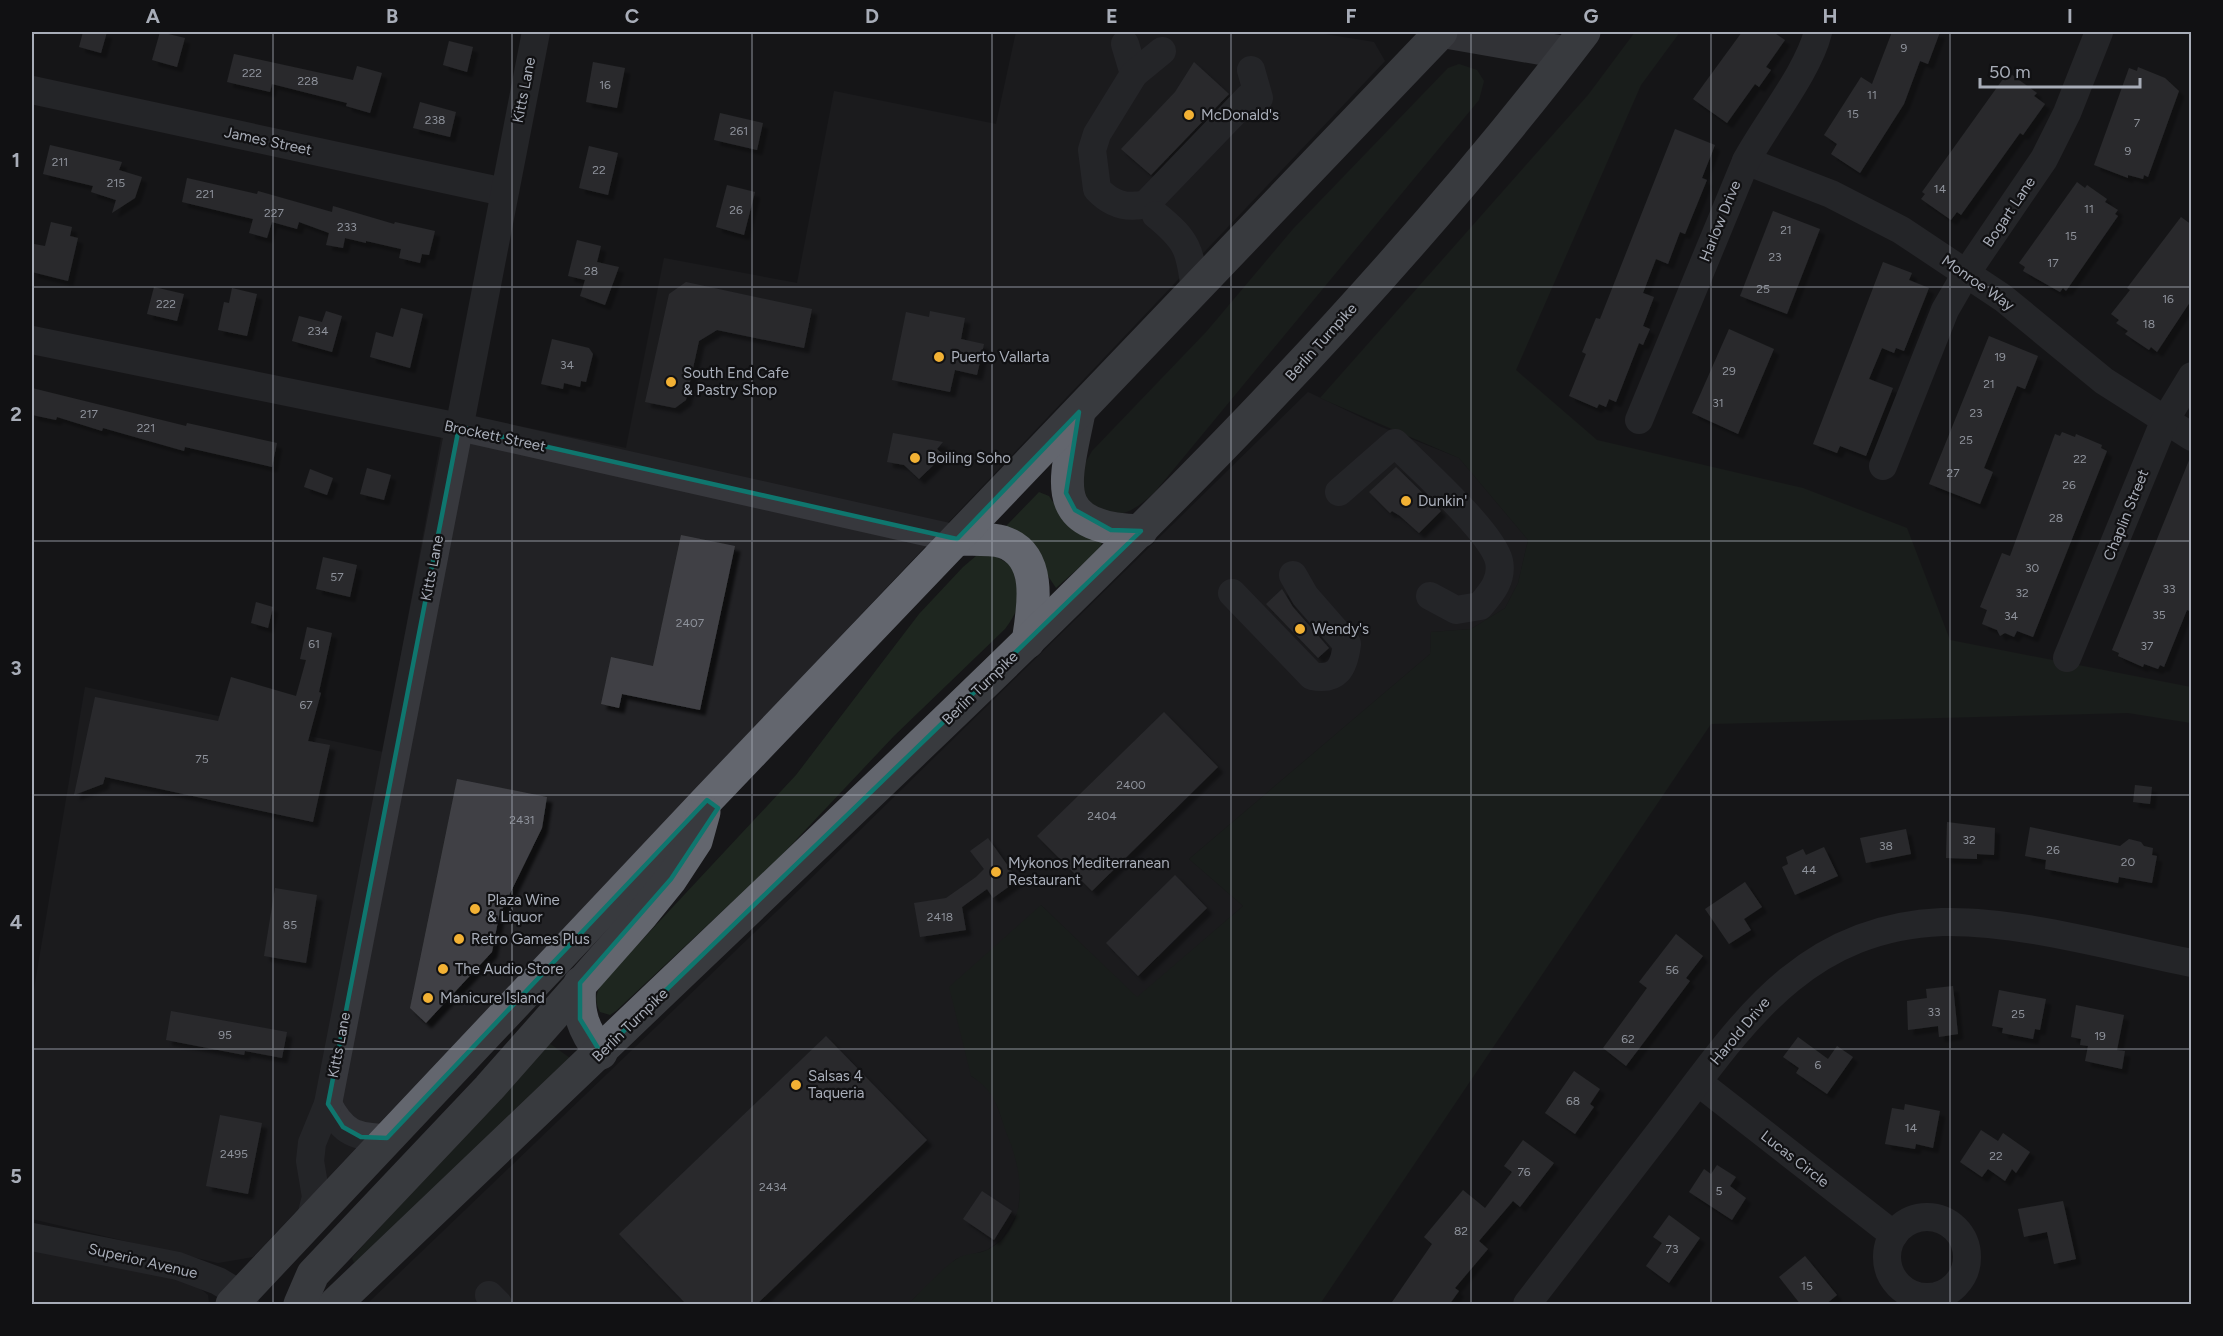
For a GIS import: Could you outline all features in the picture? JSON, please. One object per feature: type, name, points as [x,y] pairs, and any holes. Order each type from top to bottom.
[{"type":"highway","points":[[239,1302],[387,1138],[1441,32]]},
{"type":"highway","name":"Berlin Turnpike","points":[[335,1305],[602,1053],[1028,642],[1233,438],[1313,351],[1468,174],[1575,42]]},
{"type":"highway","points":[[1079,412],[1066,492],[1075,510],[1092,523],[1111,530],[1141,531]]},
{"type":"highway","points":[[957,539],[1003,542],[1019,551],[1030,565],[1035,601],[1028,642]]},
{"type":"highway","points":[[300,1305],[313,1274],[481,1096],[671,879],[696,841],[708,799]]},
{"type":"highway","points":[[580,983],[578,1002],[580,1019],[587,1035],[602,1053]]},
{"type":"main road","points":[[1446,32],[1575,42]]},
{"type":"street","name":"Kitts Lane","points":[[310,1221],[316,1197],[310,1161],[312,1143],[328,1104],[536,32]]},
{"type":"street","name":"Harlow Drive","points":[[1639,420],[1746,161],[1807,63],[1818,32]]},
{"type":"street","name":"Bogart Lane","points":[[2076,88],[2079,32]]},
{"type":"street","name":"Bogart Lane","points":[[1883,466],[1946,310],[1967,272],[2044,159],[2064,121],[2099,32]]},
{"type":"street","points":[[1125,44],[1134,74]]},
{"type":"street","points":[[1162,51],[1134,74],[1096,134],[1092,150],[1097,189],[1117,204],[1134,207],[1159,202],[1249,97],[1259,98],[1251,70]]},
{"type":"street","name":"James Street","points":[[32,90],[504,192]]},
{"type":"street","name":"Monroe Way","points":[[1746,161],[1797,179],[1864,210],[1967,272],[2003,298],[2104,381],[2164,422],[2192,437]]},
{"type":"street","points":[[1159,202],[1191,253],[1195,290]]},
{"type":"street","name":"Brockett Street","points":[[32,340],[459,427],[957,539]]},
{"type":"street","name":"Chaplin Street","points":[[2067,658],[2164,422],[2192,376]]},
{"type":"street","points":[[1339,492],[1395,443],[1483,533],[1499,561],[1498,585],[1480,606],[1456,610],[1430,596]]},
{"type":"street","points":[[1232,593],[1312,676],[1322,678],[1334,676],[1342,669],[1347,645],[1305,596],[1293,575]]},
{"type":"street","name":"Harold Drive","points":[[1527,1305],[1739,1028],[1783,984],[1829,952],[1886,932],[1941,922],[1997,926],[2192,963]]},
{"type":"street","name":"Lucas Circle","points":[[1698,1082],[1894,1235]]},
{"type":"street","points":[[328,1104],[342,1127],[361,1137],[387,1138]]},
{"type":"street","name":"Superior Avenue","points":[[32,1238],[178,1266],[218,1281],[233,1290],[239,1302]]},
{"type":"highlighted area","points":[[1079,412],[1066,493],[1075,510],[1111,530],[1141,531],[601,1053],[580,1019],[580,983],[671,879],[718,808],[707,800],[387,1138],[361,1137],[343,1127],[328,1104],[459,427],[957,539]]},
{"type":"shaded area","points":[[1016,32],[1312,32],[1374,42],[1385,61],[253,1257],[218,1263],[32,1219],[32,1001],[85,687],[383,752],[446,411],[626,448],[664,258],[797,283],[834,91],[996,124]]},
{"type":"shaded area","points":[[1635,32],[1680,32],[1641,85],[1516,370],[1597,440],[1803,488],[1907,528],[1950,640],[2191,687],[2191,723],[2128,713],[1711,724],[1320,1304],[908,1304],[955,1260],[985,1251],[1002,1239],[1011,1227],[1020,1198],[1013,1151],[999,1110],[991,1095],[980,1082],[971,1076],[949,987],[1041,905],[1137,997],[1243,906],[1189,859],[1430,654],[1431,632],[1471,629],[1505,608],[1518,583],[1528,540],[1459,458],[1320,398],[1588,95]]},
{"type":"shaded area","points":[[1459,64],[1477,70],[1484,81],[1479,100],[1154,493],[1135,508],[1120,514],[1104,511],[1084,499],[1080,472],[1092,451],[1207,331],[1293,229],[1448,68]]},
{"type":"shaded area","points":[[1308,392],[1379,426],[1459,458],[1528,540],[1518,583],[1505,608],[1471,629],[1431,632],[1430,654],[1189,859],[1243,906],[1137,998],[1041,905],[971,1076],[984,1084],[992,1093],[1013,1148],[1021,1180],[1018,1212],[1001,1240],[987,1250],[956,1259],[908,1304],[367,1304],[798,891]]},
{"type":"shaded area","points":[[1039,492],[1049,496],[1061,514],[1102,542],[1100,549],[1056,588],[1044,570],[1006,526]]},
{"type":"shaded area","points":[[992,554],[1012,566],[1018,599],[1015,613],[1005,629],[894,736],[779,858],[616,1011],[610,1015],[600,1012],[596,998],[601,984],[796,775],[919,614],[963,567],[976,556]]},
{"type":"shaded area","points":[[549,1043],[570,1058],[364,1258],[354,1263],[352,1258]]},
{"type":"shaded area","points":[[32,1249],[176,1278],[197,1286],[208,1295],[209,1304],[32,1304]]},
{"type":"building","points":[[83,32],[107,32],[101,53],[79,47]]},
{"type":"building","points":[[160,32],[185,38],[177,67],[152,60]]},
{"type":"building","points":[[1742,32],[1773,32],[1785,40],[1766,67],[1771,70],[1759,87],[1755,84],[1727,123],[1693,99]]},
{"type":"building","points":[[1892,32],[1940,32],[1928,64],[1920,61],[1904,104],[1860,173],[1831,154],[1837,144],[1824,135],[1861,77],[1872,84]]},
{"type":"building","points":[[449,41],[473,47],[467,72],[443,65]]},
{"type":"building","points":[[234,54],[353,80],[357,66],[382,73],[370,113],[346,106],[347,103],[272,84],[270,92],[227,82]]},
{"type":"building","points":[[593,62],[625,68],[617,108],[586,102]]},
{"type":"building","name":"McDonald's","points":[[1194,62],[1229,94],[1151,175],[1121,149],[1175,92]]},
{"type":"building","points":[[2138,67],[2165,78],[2179,91],[2148,177],[2144,175],[2143,179],[2128,175],[2128,178],[2094,165],[2129,68],[2137,71]]},
{"type":"building","points":[[2008,72],[2037,93],[2034,96],[2045,104],[2023,135],[2020,133],[1961,215],[1957,212],[1951,220],[1921,199],[1925,194],[1922,192]]},
{"type":"building","points":[[420,102],[456,112],[450,137],[413,128]]},
{"type":"building","points":[[720,113],[763,123],[757,150],[714,140]]},
{"type":"building","points":[[1675,129],[1715,145],[1702,178],[1707,180],[1685,234],[1680,232],[1668,264],[1656,259],[1643,293],[1654,297],[1643,326],[1650,329],[1643,345],[1639,343],[1616,402],[1609,399],[1606,407],[1599,404],[1597,408],[1569,396],[1586,354],[1582,352],[1596,318],[1600,319]]},
{"type":"building","points":[[50,145],[122,162],[119,170],[142,177],[135,198],[112,213],[116,200],[91,192],[93,186],[43,174]]},
{"type":"building","points":[[589,146],[618,153],[608,195],[579,188]]},
{"type":"building","points":[[187,178],[257,194],[258,191],[332,212],[333,206],[394,224],[395,222],[435,231],[429,255],[422,254],[420,263],[399,258],[401,249],[366,241],[366,243],[345,238],[343,248],[326,245],[329,233],[299,222],[297,229],[272,222],[267,238],[249,233],[253,219],[182,202]]},
{"type":"building","points":[[2077,182],[2085,188],[2087,185],[2107,199],[2105,202],[2118,210],[2115,214],[2118,216],[2066,291],[2063,288],[2060,292],[2023,271],[2025,267],[2019,263]]},
{"type":"building","points":[[727,185],[755,192],[744,235],[716,227]]},
{"type":"building","points":[[1773,211],[1820,229],[1787,314],[1740,296]]},
{"type":"building","points":[[2181,217],[2192,225],[2192,299],[2157,352],[2151,347],[2149,350],[2125,334],[2128,331],[2116,323],[2119,320],[2111,314],[2130,290],[2127,288]]},
{"type":"building","points":[[51,222],[72,227],[70,236],[78,238],[68,281],[32,272],[34,244],[45,246]]},
{"type":"building","points":[[577,240],[601,246],[597,262],[619,267],[605,305],[580,296],[585,280],[568,276]]},
{"type":"building","points":[[1883,262],[1912,273],[1909,280],[1929,288],[1904,351],[1896,348],[1894,353],[1882,348],[1869,379],[1893,388],[1866,456],[1840,446],[1837,453],[1813,444]]},
{"type":"building","points":[[686,282],[812,309],[804,348],[717,330],[699,341],[686,400],[675,408],[645,402],[669,294]]},
{"type":"building","points":[[154,287],[184,294],[177,321],[147,314]]},
{"type":"building","points":[[232,288],[257,294],[247,336],[218,330],[224,302],[229,303]]},
{"type":"building","points":[[401,308],[423,314],[410,368],[370,357],[376,332],[393,337]]},
{"type":"building","points":[[326,311],[342,316],[332,352],[292,341],[299,316],[322,322]]},
{"type":"building","name":"Puerto Vallarta","points":[[930,311],[965,318],[961,339],[984,344],[977,375],[955,370],[950,392],[892,380],[906,312],[929,317]]},
{"type":"building","points":[[1729,329],[1774,349],[1738,434],[1692,413]]},
{"type":"building","points":[[1989,336],[2038,356],[2025,389],[2017,386],[1984,468],[1993,472],[1980,504],[1929,484]]},
{"type":"building","points":[[552,339],[589,348],[593,354],[586,382],[581,381],[580,387],[564,383],[563,389],[541,384]]},
{"type":"building","points":[[32,388],[186,426],[187,423],[277,443],[272,467],[185,447],[184,451],[103,428],[102,431],[57,417],[56,420],[32,415]]},
{"type":"building","points":[[2062,432],[2075,437],[2076,434],[2102,445],[2101,448],[2107,451],[2033,637],[2017,631],[2014,637],[2005,633],[2000,636],[1997,630],[1982,624],[1987,610],[1980,607],[2002,553],[2010,556],[2055,434],[2060,436]]},
{"type":"building","name":"Boiling Soho","points":[[893,433],[943,442],[937,449],[944,455],[919,479],[904,465],[887,462]]},
{"type":"building","points":[[2192,453],[2192,612],[2187,610],[2164,667],[2160,665],[2158,669],[2144,664],[2143,667],[2118,656],[2119,653],[2112,650]]},
{"type":"building","name":"Dunkin'","points":[[1396,467],[1441,511],[1419,533],[1400,516],[1392,511],[1390,513],[1369,492]]},
{"type":"building","points":[[367,468],[391,475],[384,500],[360,494]]},
{"type":"building","points":[[310,469],[333,478],[327,495],[304,487]]},
{"type":"building","points":[[681,535],[735,546],[700,710],[622,694],[619,708],[601,704],[611,657],[653,666]]},
{"type":"building","points":[[323,557],[357,565],[350,597],[316,589]]},
{"type":"building","points":[[1282,589],[1293,607],[1329,648],[1318,658],[1266,604]]},
{"type":"building","points":[[256,602],[273,607],[268,628],[251,623]]},
{"type":"building","points":[[307,627],[332,633],[319,692],[321,693],[308,741],[330,745],[313,822],[105,777],[103,784],[74,795],[95,697],[218,721],[231,677],[296,696],[306,660],[300,659]]},
{"type":"building","points":[[1164,712],[1218,767],[1092,891],[1037,836]]},
{"type":"building","points":[[457,779],[547,797],[542,828],[499,916],[492,952],[426,1023],[410,1008]]},
{"type":"building","points":[[2135,785],[2152,787],[2150,804],[2133,802]]},
{"type":"building","points":[[1947,822],[1995,828],[1994,855],[1977,854],[1977,859],[1946,858]]},
{"type":"building","points":[[2030,827],[2120,846],[2129,839],[2141,842],[2144,846],[2153,848],[2152,855],[2157,856],[2152,883],[2119,877],[2118,883],[2045,869],[2046,860],[2025,856]]},
{"type":"building","points":[[1906,829],[1911,854],[1866,863],[1860,838]]},
{"type":"building","points":[[988,838],[1018,880],[993,898],[987,889],[962,907],[966,930],[920,937],[914,903],[946,898],[976,877],[984,869],[970,851]]},
{"type":"building","points":[[1824,847],[1838,876],[1795,895],[1782,867],[1788,864],[1786,857],[1803,849],[1806,855]]},
{"type":"building","points":[[1175,875],[1207,908],[1138,976],[1106,943]]},
{"type":"building","points":[[1745,882],[1762,907],[1744,919],[1751,930],[1729,944],[1705,909]]},
{"type":"building","points":[[275,888],[317,895],[306,963],[264,956]]},
{"type":"building","points":[[1676,934],[1703,956],[1686,978],[1690,981],[1626,1066],[1603,1048],[1647,988],[1639,982]]},
{"type":"building","points":[[1953,986],[1958,1034],[1939,1037],[1938,1026],[1908,1030],[1907,1001],[1927,998],[1926,989]]},
{"type":"building","points":[[1999,990],[2046,999],[2040,1030],[2035,1029],[2033,1039],[2002,1033],[2003,1028],[1992,1026]]},
{"type":"building","points":[[2076,1005],[2124,1015],[2117,1050],[2125,1051],[2122,1069],[2085,1061],[2088,1046],[2080,1045],[2081,1039],[2071,1037]]},
{"type":"building","points":[[171,1011],[287,1032],[282,1058],[245,1051],[244,1055],[166,1040]]},
{"type":"building","points":[[826,1036],[927,1140],[756,1305],[687,1305],[619,1234]]},
{"type":"building","points":[[1798,1037],[1828,1059],[1837,1046],[1853,1057],[1827,1094],[1796,1073],[1799,1068],[1783,1057]]},
{"type":"building","points":[[1574,1071],[1600,1089],[1590,1104],[1594,1107],[1575,1134],[1545,1113]]},
{"type":"building","points":[[1905,1104],[1940,1111],[1933,1148],[1916,1144],[1915,1149],[1885,1144],[1892,1108],[1904,1110]]},
{"type":"building","points":[[220,1115],[262,1123],[248,1194],[206,1186]]},
{"type":"building","points":[[1981,1130],[1998,1141],[2003,1133],[2030,1152],[2016,1173],[2012,1169],[2005,1181],[1988,1169],[1982,1177],[1960,1162]]},
{"type":"building","points":[[1523,1140],[1554,1163],[1520,1207],[1513,1201],[1479,1241],[1488,1249],[1455,1288],[1459,1291],[1449,1305],[1390,1305],[1432,1244],[1424,1237],[1463,1190],[1485,1208],[1512,1172],[1504,1166]]},
{"type":"building","points":[[1717,1165],[1736,1177],[1730,1186],[1746,1198],[1732,1220],[1689,1192],[1704,1169],[1711,1174]]},
{"type":"building","points":[[982,1191],[1012,1211],[994,1240],[963,1219]]},
{"type":"building","points":[[2063,1201],[2076,1259],[2054,1264],[2047,1232],[2024,1237],[2018,1209]]},
{"type":"building","points":[[1669,1215],[1700,1238],[1669,1283],[1646,1266],[1662,1243],[1653,1237]]},
{"type":"building","points":[[1805,1256],[1837,1295],[1825,1305],[1801,1305],[1779,1277]]},
{"type":"place","name":"McDonald's","points":[[1189,115]]},
{"type":"place","name":"Puerto Vallarta","points":[[939,357]]},
{"type":"place","name":"South End Cafe & Pastry Shop","points":[[671,382]]},
{"type":"place","name":"Boiling Soho","points":[[915,458]]},
{"type":"place","name":"Dunkin'","points":[[1406,501]]},
{"type":"place","name":"Wendy's","points":[[1300,629]]},
{"type":"place","name":"Mykonos Mediterranean Restaurant","points":[[996,872]]},
{"type":"place","name":"Plaza Wine & Liquor","points":[[475,909]]},
{"type":"place","name":"Retro Games Plus","points":[[459,939]]},
{"type":"place","name":"The Audio Store","points":[[443,969]]},
{"type":"place","name":"Manicure Island","points":[[428,998]]},
{"type":"place","name":"Salsas 4 Taqueria","points":[[796,1085]]}]
